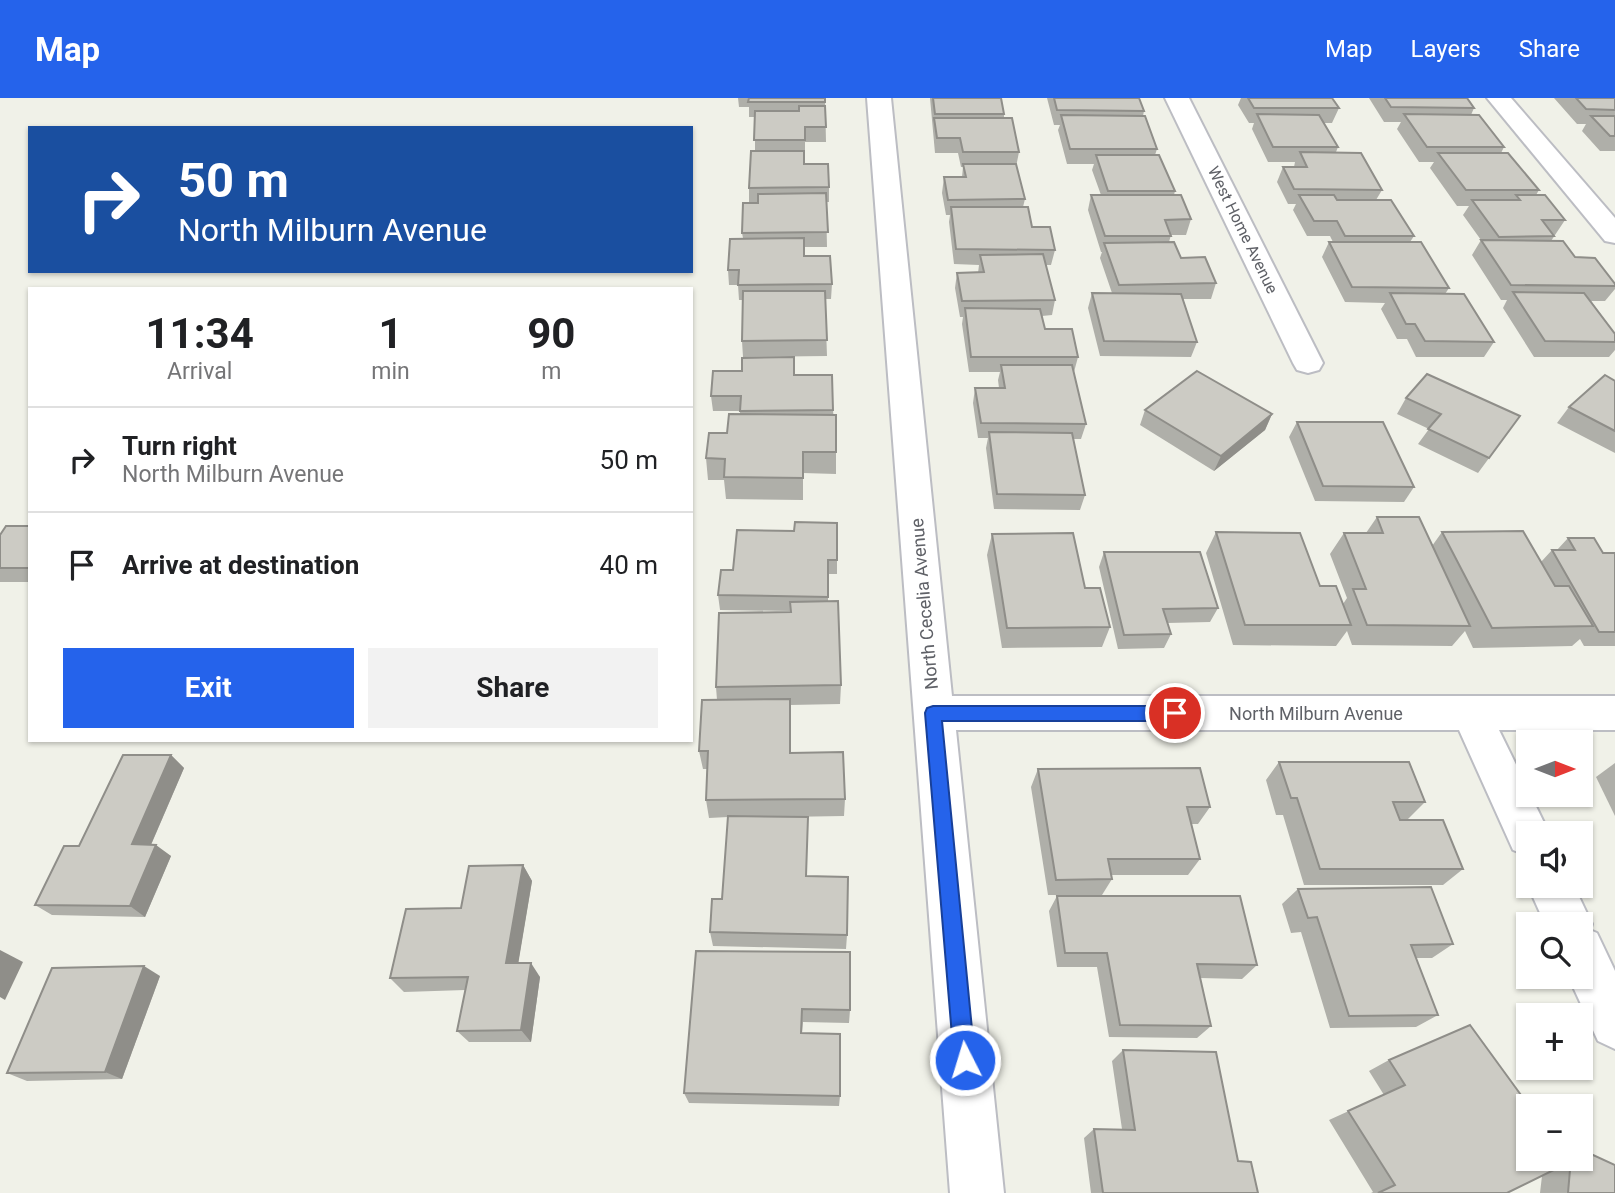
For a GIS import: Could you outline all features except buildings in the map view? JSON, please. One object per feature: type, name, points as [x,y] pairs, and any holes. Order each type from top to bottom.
[{"type":"street","name":"North Cecelia Avenue","points":[[879,98],[977,1193]]},
{"type":"street","name":"West Home Avenue","points":[[1177,98],[1308,363]]},
{"type":"street","points":[[1499,98],[1615,235]]},
{"type":"street","name":"North Milburn Avenue","points":[[933,713],[1615,713]]},
{"type":"street","points":[[1471,713],[1521,821]]},
{"type":"street","points":[[1593,977],[1615,1024]]},
{"type":"route","points":[[965,1060],[933,713],[1175,713]]}]
